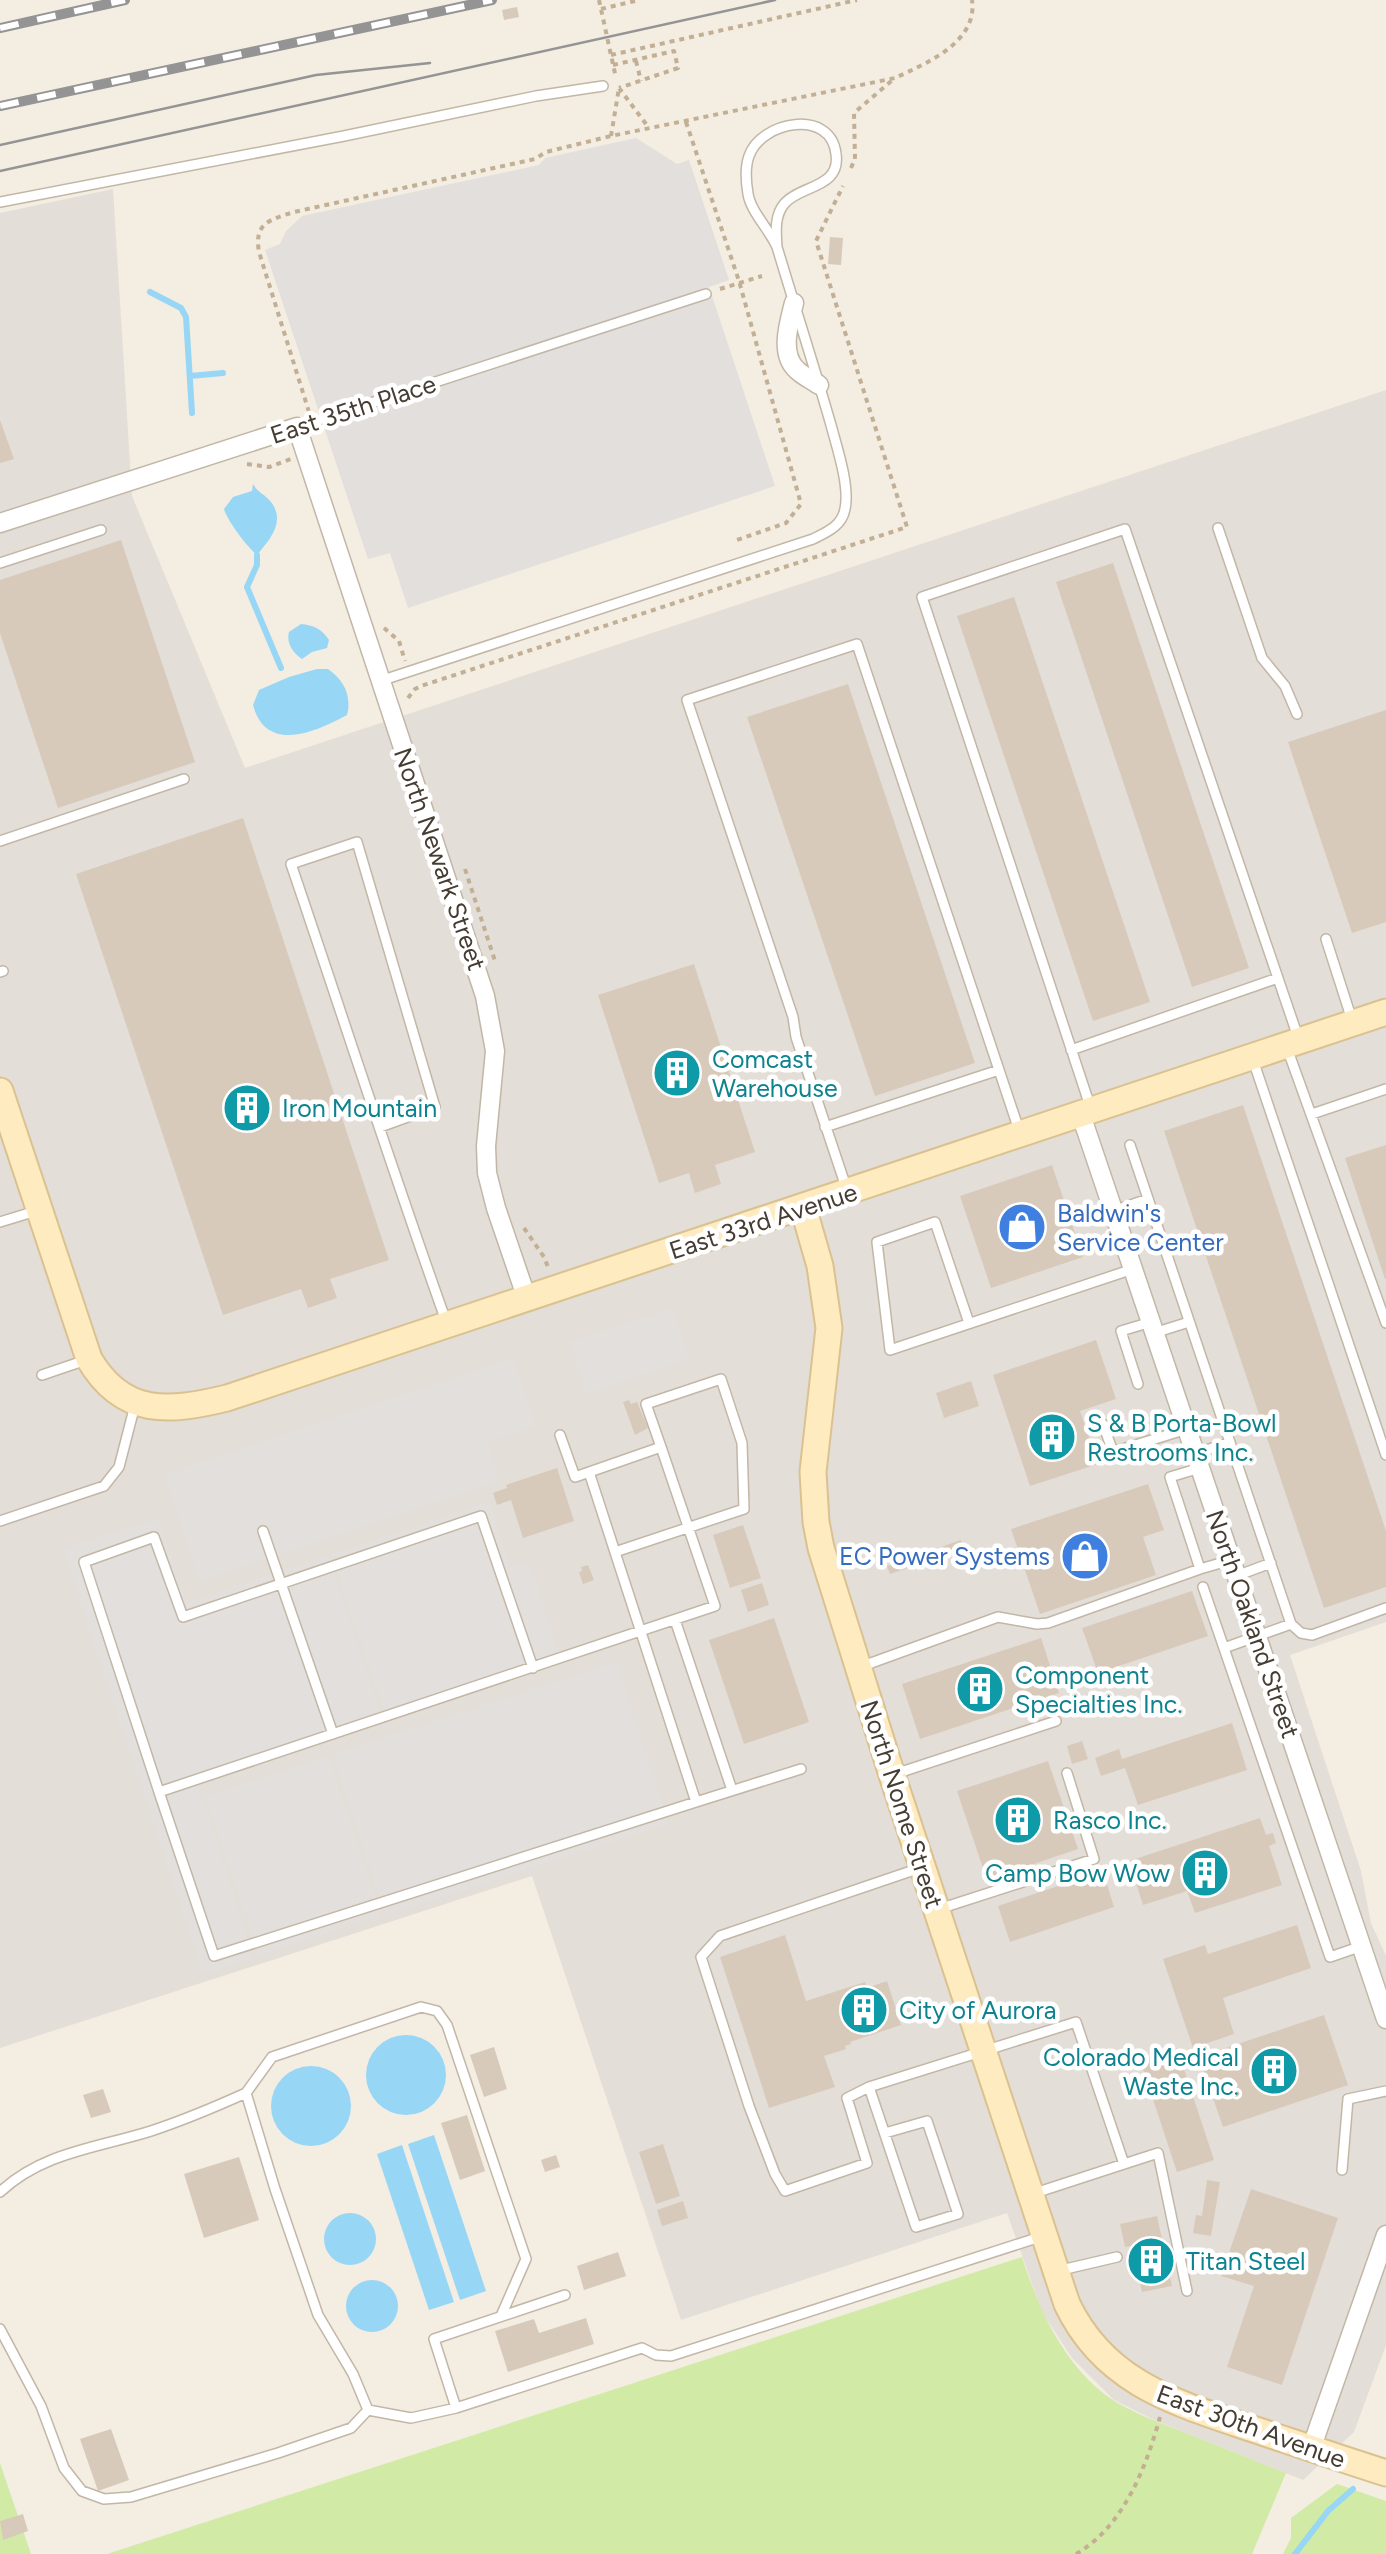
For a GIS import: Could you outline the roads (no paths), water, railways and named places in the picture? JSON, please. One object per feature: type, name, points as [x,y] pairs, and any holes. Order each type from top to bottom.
[{"type":"street","points":[[794,303],[788,328],[789,356],[794,368],[819,385]]},
{"type":"street","name":"North Newark Street","points":[[297,428],[485,996],[494,1050],[486,1166],[526,1298]]},
{"type":"street","name":"East 35th Place","points":[[0,523],[297,428]]},
{"type":"street","name":"East 33rd Avenue","points":[[136,1403],[165,1409],[217,1400],[1386,1012]]},
{"type":"street","points":[[0,1091],[6,1127],[89,1359],[111,1389],[136,1403]]},
{"type":"street","name":"North Oakland Street","points":[[1086,1113],[1113,1211],[1386,2020]]},
{"type":"street","name":"North Nome Street","points":[[803,1207],[820,1266],[829,1328],[813,1472],[816,1522],[828,1577],[1054,2272],[1085,2336],[1120,2372]]},
{"type":"street","points":[[1311,2449],[1386,2236]]},
{"type":"street","name":"East 30th Avenue","points":[[1120,2372],[1165,2398],[1386,2473]]},
{"type":"lane","points":[[0,202],[602,86]]},
{"type":"lane","points":[[777,247],[777,220],[786,202],[819,186],[835,166],[833,144],[813,126],[778,128],[754,145],[746,168],[750,202],[777,247],[794,303]]},
{"type":"lane","name":"East 35th Place","points":[[297,428],[706,294]]},
{"type":"lane","points":[[380,681],[829,531],[841,520],[846,494],[819,385]]},
{"type":"lane","points":[[1218,528],[1262,658],[1285,686],[1296,714]]},
{"type":"lane","points":[[1086,1113],[1071,1050],[922,597],[1125,529],[1278,978],[1312,1114],[1386,1323]]},
{"type":"lane","points":[[0,563],[101,530]]},
{"type":"lane","points":[[848,1192],[796,1037],[794,1017],[687,700],[856,644],[1021,1135]]},
{"type":"lane","points":[[0,841],[184,779]]},
{"type":"lane","points":[[380,1127],[435,1107],[357,842],[291,864],[380,1127],[448,1324]]},
{"type":"lane","points":[[1326,939],[1353,1023]]},
{"type":"lane","points":[[1071,1050],[1278,978]]},
{"type":"lane","points":[[1252,1057],[1386,1455]]},
{"type":"lane","points":[[825,1128],[999,1070]]},
{"type":"lane","points":[[1312,1114],[1386,1089]]},
{"type":"lane","points":[[1130,1146],[1291,1624],[1301,1633],[1312,1635],[1386,1608]]},
{"type":"lane","points":[[1113,1211],[1148,1200]]},
{"type":"lane","points":[[0,1222],[39,1211]]},
{"type":"lane","points":[[969,1324],[934,1222],[876,1242],[890,1350],[969,1324],[1133,1269]]},
{"type":"lane","points":[[1138,1384],[1121,1331],[1189,1322]]},
{"type":"lane","points":[[42,1376],[89,1359]]},
{"type":"lane","points":[[159,1792],[715,1606],[689,1527],[646,1404],[722,1379],[742,1443],[744,1510],[689,1527],[614,1552]]},
{"type":"lane","points":[[0,1530],[3,1520],[104,1486],[119,1466],[136,1403]]},
{"type":"lane","points":[[1103,1424],[1113,1452],[1187,1429]]},
{"type":"lane","points":[[560,1435],[575,1477],[661,1448]]},
{"type":"lane","points":[[1200,1568],[1170,1477],[1230,1442]]},
{"type":"lane","points":[[589,1472],[696,1802]]},
{"type":"lane","points":[[533,1668],[482,1516],[182,1618],[154,1536],[84,1562],[214,1956],[801,1769]]},
{"type":"lane","points":[[264,1530],[332,1734]]},
{"type":"lane","points":[[858,1668],[1001,1616],[1048,1623],[1200,1568],[1271,1563]]},
{"type":"lane","points":[[1203,1587],[1330,1957],[1362,1946]]},
{"type":"lane","points":[[675,1620],[732,1790]]},
{"type":"lane","points":[[1224,1648],[1291,1624]]},
{"type":"lane","points":[[892,1775],[1056,1721]]},
{"type":"lane","points":[[936,1910],[1094,1858],[1067,1773]]},
{"type":"lane","points":[[923,1867],[720,1936],[701,1956],[749,2106],[785,2190],[868,2162],[848,2098],[869,2087],[1076,2022],[1124,2164]]},
{"type":"lane","points":[[0,2192],[53,2157],[150,2131],[246,2093],[272,2057],[421,2007],[437,2012],[447,2024],[526,2258],[502,2316]]},
{"type":"lane","points":[[869,2087],[916,2227],[958,2214],[927,2121],[885,2133]]},
{"type":"lane","points":[[1342,2170],[1348,2099],[1386,2091]]},
{"type":"lane","points":[[246,2093],[318,2315],[353,2374],[368,2410]]},
{"type":"lane","points":[[1029,2194],[1158,2154],[1187,2291]]},
{"type":"lane","points":[[368,2410],[411,2418],[456,2408],[642,2348],[656,2355],[672,2356],[1043,2236]]},
{"type":"lane","points":[[1054,2272],[1117,2257]]},
{"type":"lane","points":[[456,2408],[434,2339],[565,2296]]},
{"type":"lane","points":[[0,2329],[42,2406],[64,2468],[82,2491],[104,2499],[130,2496],[278,2453],[351,2428],[368,2410]]},
{"type":"water","points":[[253,484],[271,502],[277,516],[274,530],[257,555],[224,509],[233,497],[252,491]]},
{"type":"water","points":[[301,624],[323,633],[329,640],[327,648],[299,657],[288,636]]},
{"type":"water","points":[[317,669],[328,669],[342,683],[348,701],[347,715],[321,728],[293,735],[269,730],[253,705],[259,690]]},
{"type":"water","points":[[398,2035],[414,2035],[435,2046],[446,2075],[435,2104],[414,2115],[398,2115],[384,2109],[372,2097],[366,2083],[366,2067],[372,2053],[384,2041]]},
{"type":"water","points":[[303,2066],[319,2066],[340,2077],[351,2106],[340,2135],[319,2146],[303,2146],[289,2140],[277,2128],[271,2114],[271,2098],[277,2084],[289,2072]]},
{"type":"water","points":[[434,2135],[486,2291],[460,2300],[408,2144]]},
{"type":"water","points":[[402,2145],[454,2302],[429,2310],[377,2154]]},
{"type":"water","points":[[350,2213],[369,2220],[376,2239],[369,2258],[350,2265],[331,2258],[324,2239],[331,2220]]},
{"type":"water","points":[[372,2280],[391,2287],[398,2306],[391,2325],[372,2332],[353,2325],[346,2306],[353,2287]]},
{"type":"waterway","points":[[150,292],[181,308],[186,317],[192,413]]},
{"type":"waterway","points":[[190,376],[223,373]]},
{"type":"waterway","points":[[257,555],[247,587],[281,668]]},
{"type":"waterway","points":[[1295,2554],[1328,2511],[1353,2489]]},
{"type":"tram line","points":[[0,171],[775,0]]},
{"type":"tram line","points":[[0,145],[316,75],[430,63]]},
{"type":"railway","points":[[0,28],[125,0]]},
{"type":"railway","points":[[0,106],[492,0]]},
{"type":"place","name":"Comcast Warehouse","points":[[677,1073]]},
{"type":"place","name":"Iron Mountain","points":[[247,1108]]},
{"type":"place","name":"Baldwin's Service Center","points":[[1022,1227]]},
{"type":"place","name":"S & B Porta-Bowl Restrooms Inc.","points":[[1052,1437]]},
{"type":"place","name":"EC Power Systems","points":[[1085,1556]]},
{"type":"place","name":"Component Specialties Inc.","points":[[980,1689]]},
{"type":"place","name":"Rasco Inc.","points":[[1018,1820]]},
{"type":"place","name":"Camp Bow Wow","points":[[1205,1873]]},
{"type":"place","name":"City of Aurora","points":[[864,2010]]},
{"type":"place","name":"Colorado Medical Waste Inc.","points":[[1274,2071]]},
{"type":"place","name":"Titan Steel","points":[[1151,2261]]}]
